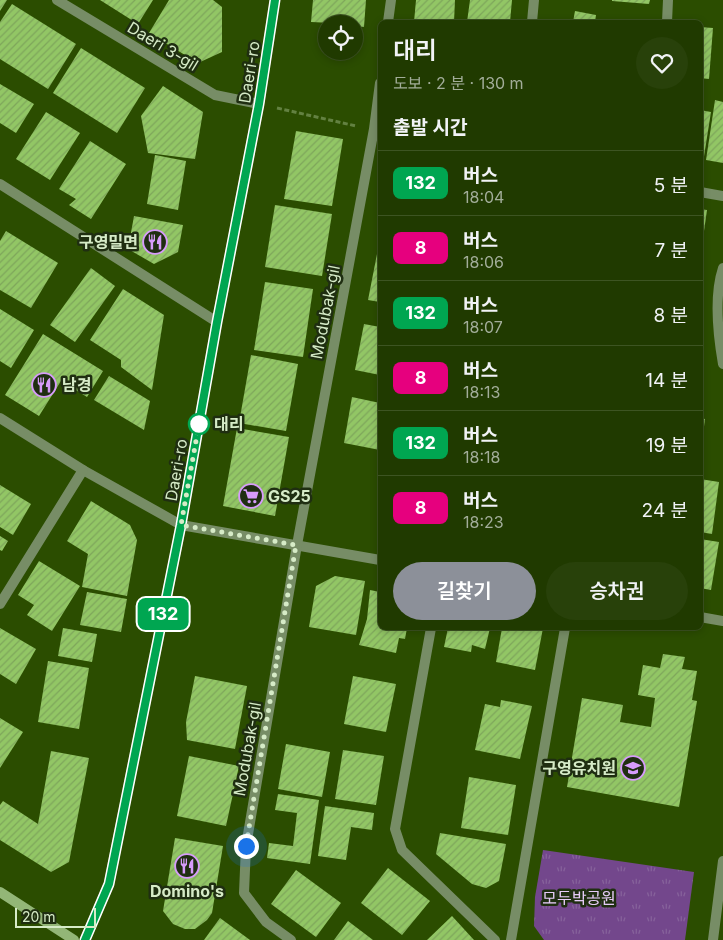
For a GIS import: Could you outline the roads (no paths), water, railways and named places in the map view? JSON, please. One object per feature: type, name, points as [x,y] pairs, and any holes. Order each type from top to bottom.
[{"type":"main road","name":"Daeri-ro","points":[[85,940],[109,884],[181,525],[217,322],[259,104],[275,0]]},
{"type":"main road","points":[[0,892],[74,940]]},
{"type":"street","name":"Daeri 3-gil","points":[[57,0],[215,96],[259,104]]},
{"type":"street","points":[[388,20],[391,0]]},
{"type":"street","points":[[532,20],[534,0]]},
{"type":"street","points":[[667,20],[668,0]]},
{"type":"street","name":"Modubak-gil","points":[[291,940],[266,922],[244,893],[246,846],[296,545],[377,130],[378,114]]},
{"type":"street","points":[[0,184],[217,322]]},
{"type":"street","points":[[703,193],[723,196]]},
{"type":"street","points":[[723,268],[718,282],[719,342],[723,364]]},
{"type":"street","points":[[0,418],[83,470],[181,525],[378,560]]},
{"type":"street","points":[[0,604],[83,470]]},
{"type":"street","points":[[703,617],[723,621]]},
{"type":"street","points":[[431,630],[395,829],[402,850],[495,940]]},
{"type":"street","points":[[511,940],[565,630]]},
{"type":"street","points":[[713,940],[723,861]]},
{"type":"place","name":"구영밀면","points":[[155,242]]},
{"type":"place","name":"남경","points":[[44,385]]},
{"type":"place","name":"대리","points":[[199,424]]},
{"type":"place","name":"GS25","points":[[251,496]]},
{"type":"place","name":"구영유치원","points":[[633,768]]},
{"type":"place","name":"Domino's","points":[[187,866]]},
{"type":"park label","name":"모두박공원","points":[[579,898]]}]
